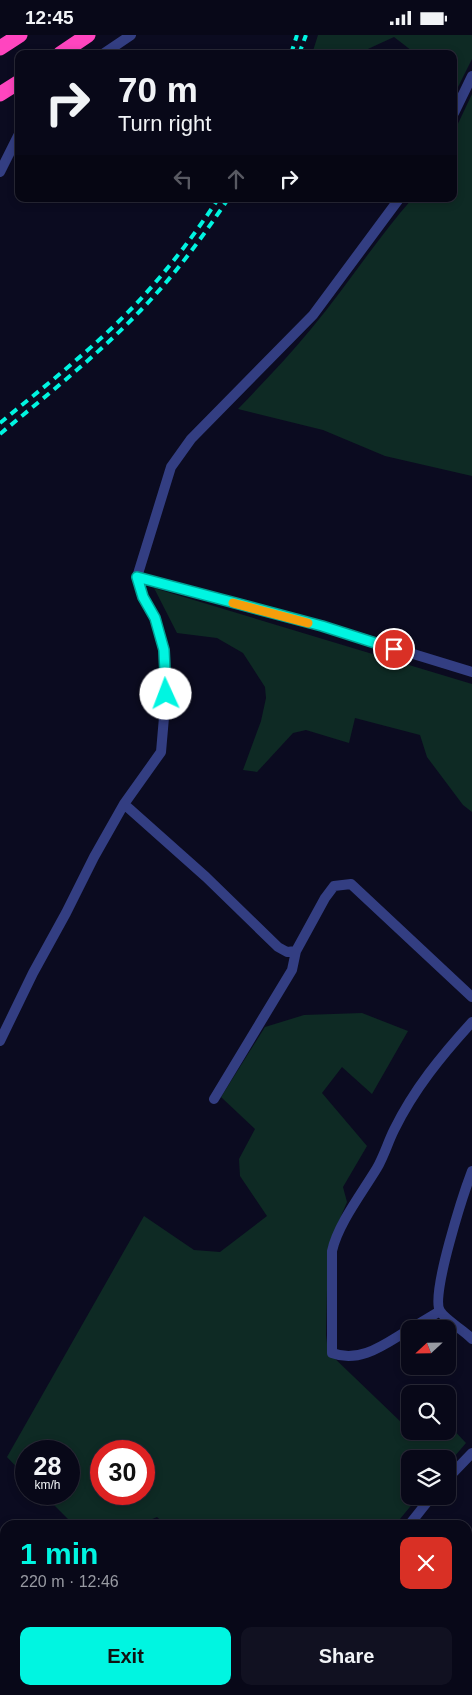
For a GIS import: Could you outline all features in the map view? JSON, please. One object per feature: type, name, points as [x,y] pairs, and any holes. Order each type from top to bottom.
[{"type":"highway","points":[[0,48],[20,35]]},
{"type":"highway","points":[[66,50],[88,35]]},
{"type":"highway","points":[[0,94],[15,85]]},
{"type":"street","points":[[109,50],[130,35]]},
{"type":"street","points":[[457,107],[472,76]]},
{"type":"street","points":[[0,173],[15,142]]},
{"type":"street","points":[[0,1041],[32,973],[66,913],[94,857],[124,804],[161,752],[164,740],[166,694],[164,650],[155,618],[143,597],[137,577],[172,467],[191,439],[313,315],[398,202]]},
{"type":"street","points":[[137,577],[322,626],[472,673]]},
{"type":"street","points":[[124,804],[206,877],[278,947],[287,952],[296,951]]},
{"type":"street","points":[[214,1099],[292,970],[296,951],[325,898],[334,886],[351,884],[472,997]]},
{"type":"street","points":[[401,1334],[372,1351],[349,1356],[332,1353],[332,1251],[336,1235],[380,1163],[395,1129],[421,1085],[441,1056],[472,1022]]},
{"type":"street","points":[[472,1171],[465,1189],[439,1283],[437,1301],[440,1311],[472,1339]]},
{"type":"street","points":[[425,1320],[440,1311]]},
{"type":"street","points":[[456,1470],[472,1453]]},
{"type":"street","points":[[413,1520],[425,1505]]},
{"type":"green space","points":[[318,35],[472,35],[472,59],[457,89],[457,50],[411,50],[394,37],[366,50],[313,50]]},
{"type":"green space","points":[[472,94],[472,476],[385,456],[323,430],[238,409],[311,329],[410,202],[457,202],[457,126]]},
{"type":"green space","points":[[154,588],[472,684],[472,812],[463,805],[427,757],[420,735],[355,718],[349,743],[306,730],[293,733],[257,772],[243,770],[261,721],[266,698],[265,687],[243,653],[217,638],[177,633]]},
{"type":"green space","points":[[362,1013],[408,1031],[372,1094],[342,1067],[322,1093],[367,1146],[343,1187],[347,1202],[328,1247],[326,1335],[328,1352],[401,1422],[401,1440],[456,1440],[456,1432],[466,1443],[456,1455],[456,1450],[401,1450],[401,1505],[412,1505],[399,1520],[160,1520],[157,1517],[150,1520],[69,1520],[54,1505],[80,1505],[80,1440],[17,1440],[144,1216],[194,1250],[220,1252],[267,1216],[240,1176],[239,1159],[255,1129],[221,1097],[265,1027],[304,1015]]},
{"type":"green space","points":[[15,1443],[15,1465],[7,1457]]},
{"type":"railway","points":[[292,50],[297,35]]},
{"type":"railway","points":[[300,50],[306,35]]},
{"type":"railway","points":[[0,423],[87,351],[136,304],[179,253],[216,202]]},
{"type":"railway","points":[[0,434],[125,327],[165,284],[226,202]]},
{"type":"slow traffic","points":[[233,603],[308,623]]},
{"type":"route","points":[[166,694],[164,650],[155,618],[143,597],[137,577],[322,626],[394,649]]}]
